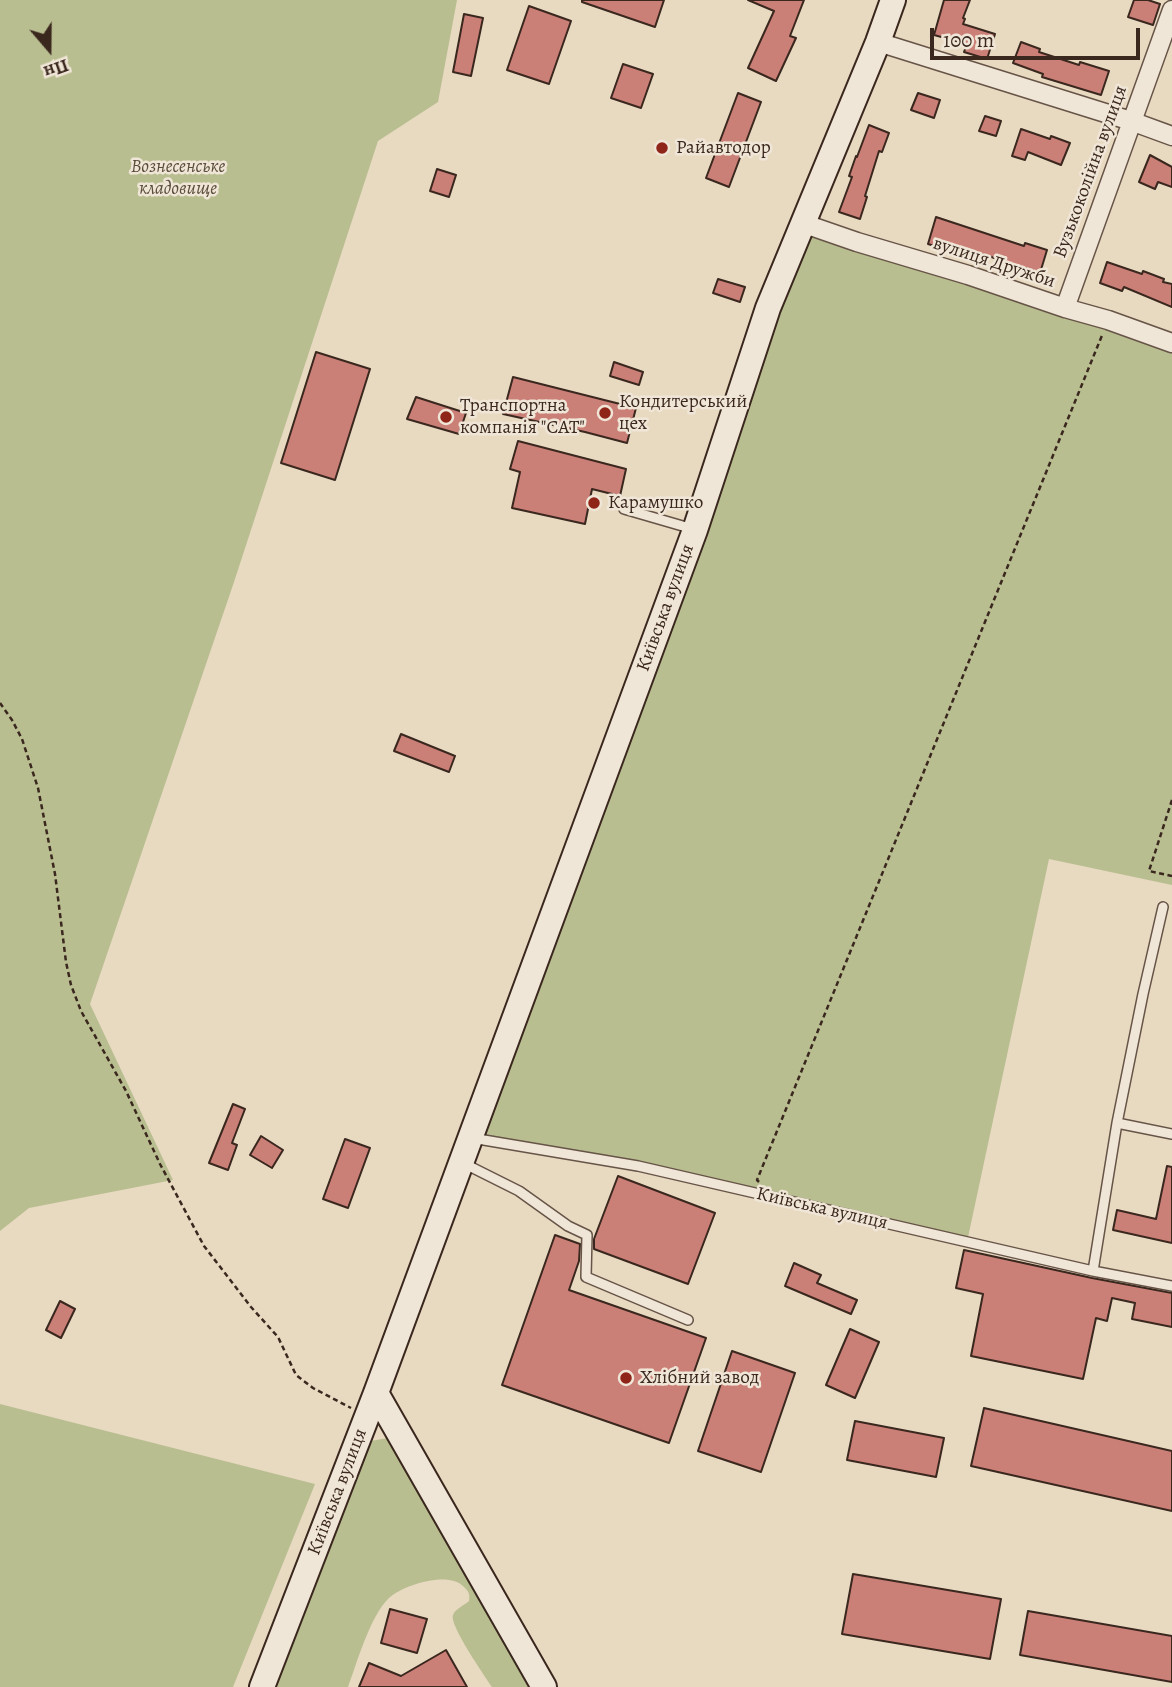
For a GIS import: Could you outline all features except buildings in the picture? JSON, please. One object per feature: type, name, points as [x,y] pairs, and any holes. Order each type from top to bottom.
[{"type":"main road","name":"Київська вулиця","points":[[262,1687],[376,1393],[695,530],[768,308],[893,0]]},
{"type":"main road","points":[[376,1393],[544,1687]]},
{"type":"street","name":"Вузькоколійна вулиця","points":[[1065,308],[1172,10]]},
{"type":"street","points":[[878,42],[1172,136]]},
{"type":"street","name":"вулиця Дружби","points":[[802,223],[1108,320],[1172,343]]},
{"type":"lane","points":[[624,509],[695,530]]},
{"type":"lane","points":[[1093,1271],[1117,1124],[1163,906]]},
{"type":"lane","points":[[1117,1124],[1172,1134]]},
{"type":"lane","name":"Київська вулиця","points":[[470,1138],[638,1166],[1093,1271],[1172,1286]]},
{"type":"lane","points":[[461,1163],[519,1191],[568,1226],[587,1235],[586,1277],[688,1320]]},
{"type":"path","points":[[772,1197],[757,1180],[1108,320]]},
{"type":"path","points":[[0,703],[22,739],[38,788],[55,874],[66,962],[81,1012],[126,1091],[160,1164],[205,1246],[251,1307],[278,1337],[296,1375],[313,1388],[367,1416]]},
{"type":"path","points":[[1172,800],[1149,871],[1172,876]]},
{"type":"green space","name":"Вознесенське кладовище","points":[[0,0],[457,0],[438,102],[378,141],[233,585],[90,1004],[173,1180],[29,1208],[0,1231]]},
{"type":"green space","points":[[802,223],[1172,348],[1172,885],[1049,859],[967,1242],[638,1166],[470,1138]]},
{"type":"green space","points":[[0,1404],[315,1484],[233,1687],[0,1687]]},
{"type":"green space","points":[[388,1438],[537,1687],[492,1687],[453,1621],[454,1613],[469,1601],[468,1592],[457,1582],[437,1580],[405,1588],[382,1606],[365,1640],[348,1687],[273,1687],[365,1442]]},
{"type":"place","name":"Райавтодор","points":[[662,148]]},
{"type":"place","name":"Кондитерський цех","points":[[605,413]]},
{"type":"place","name":"Транспортна компанія \"САТ\"","points":[[446,417]]},
{"type":"place","name":"Карамушко","points":[[594,503]]},
{"type":"place","name":"Хлібний завод","points":[[626,1378]]}]
